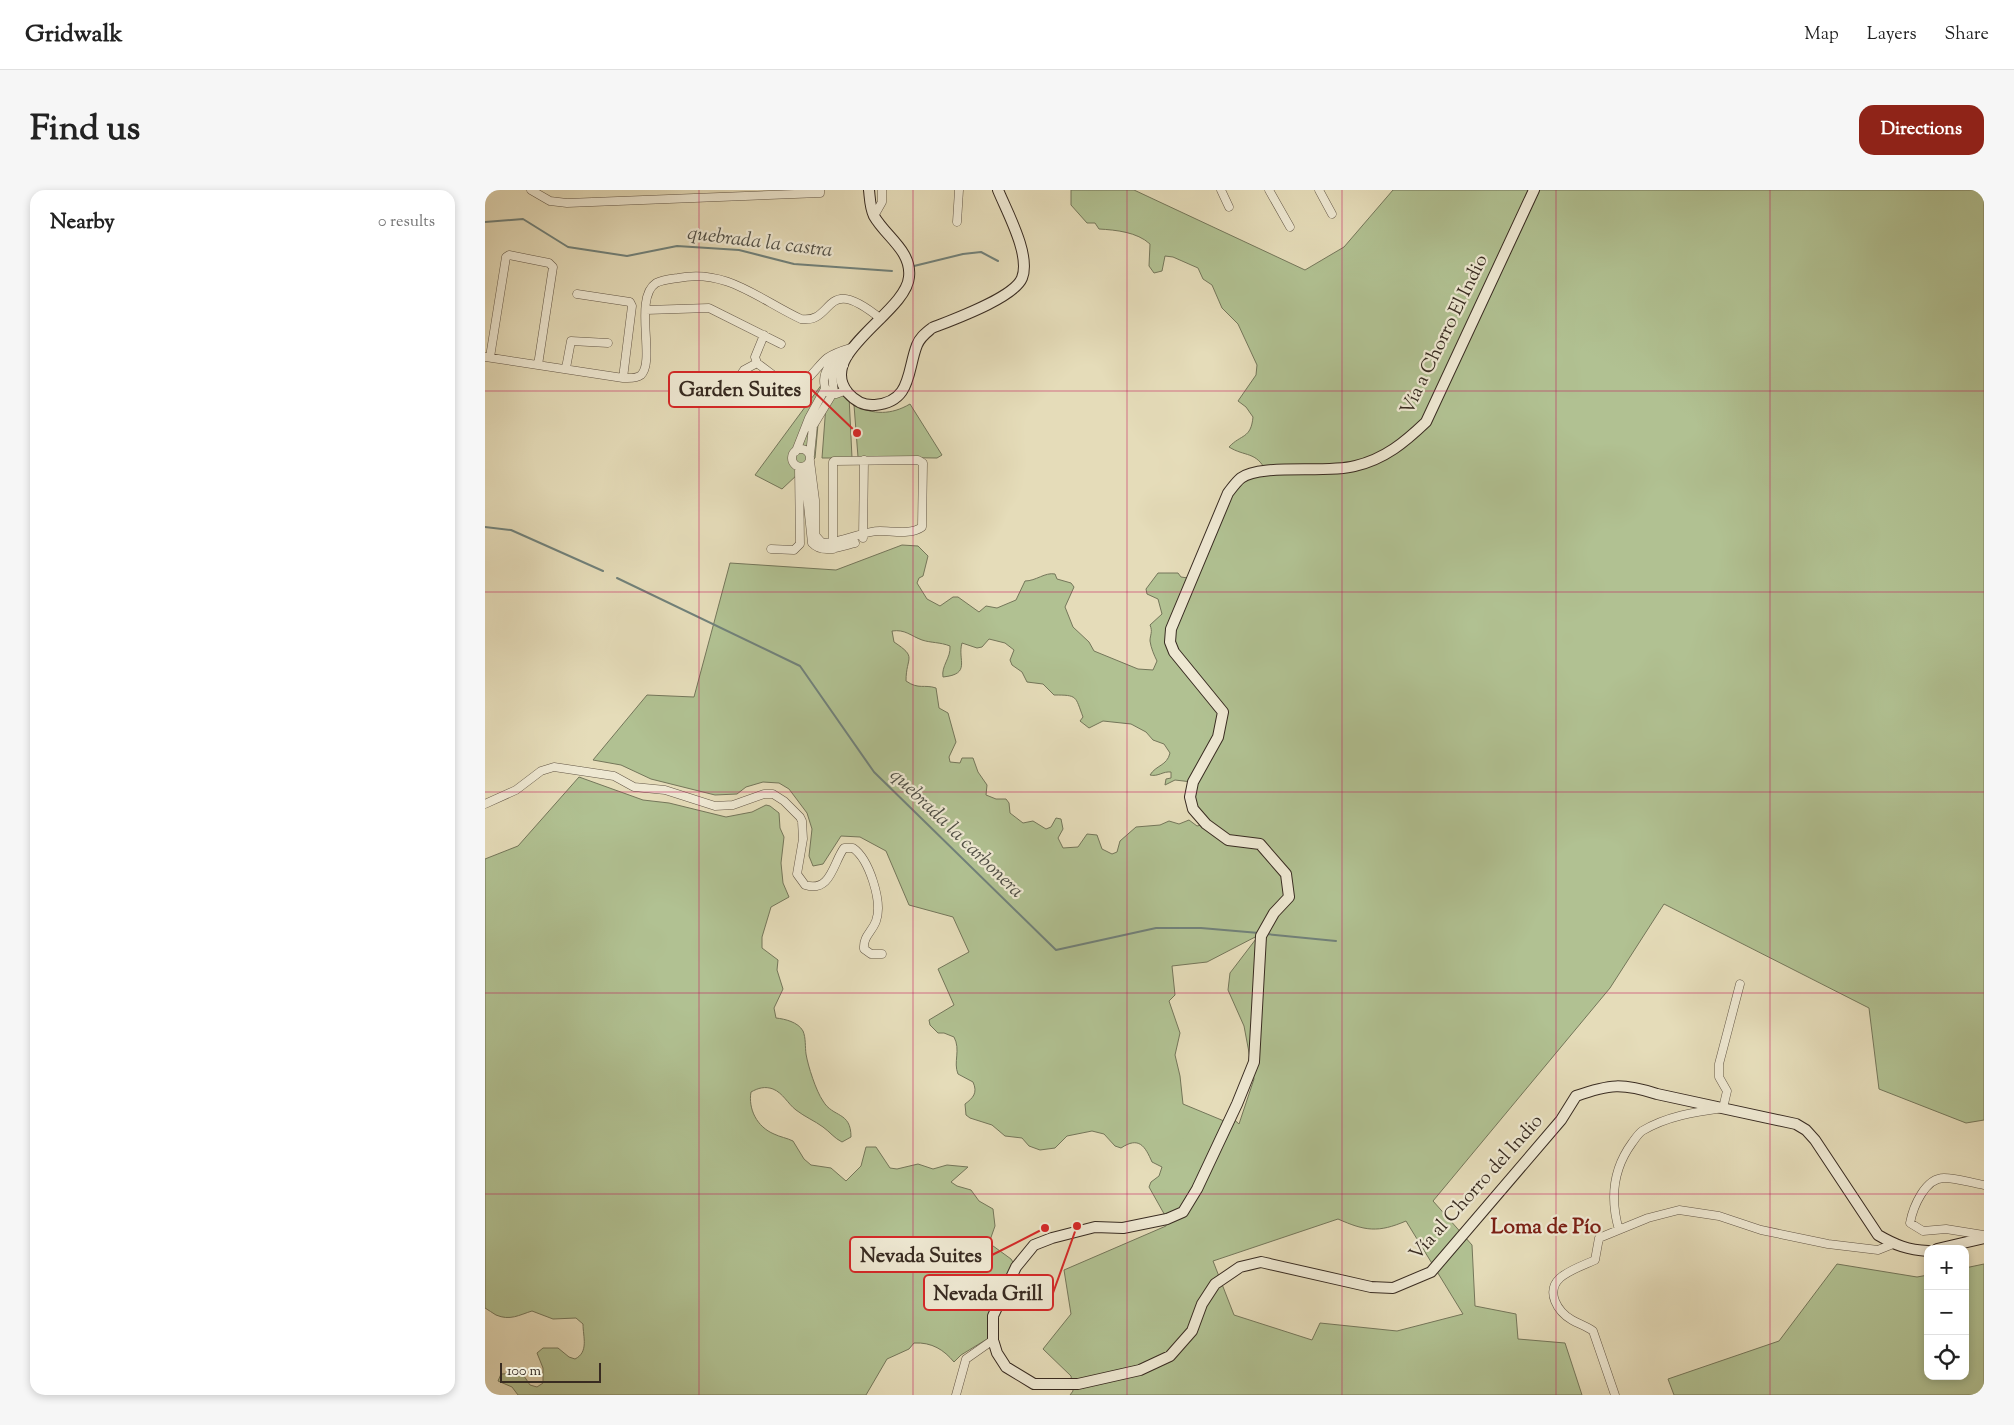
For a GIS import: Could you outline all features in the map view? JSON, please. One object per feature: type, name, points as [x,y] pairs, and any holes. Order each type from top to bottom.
[{"type":"street","points":[[531,190],[550,201],[567,203],[820,193],[820,190]]},
{"type":"street","points":[[674,190],[674,199]]},
{"type":"street","points":[[869,190],[874,216],[905,255],[909,267],[909,280],[898,301],[854,347],[846,360],[842,382],[861,404],[885,404],[909,381],[917,345],[922,336],[932,328],[1006,294],[1019,284],[1022,278],[1023,260],[1015,230],[998,190]]},
{"type":"street","points":[[874,216],[882,202],[882,190]]},
{"type":"street","points":[[957,222],[959,190]]},
{"type":"street","points":[[1221,190],[1229,207]]},
{"type":"street","points":[[1269,190],[1290,227]]},
{"type":"street","points":[[1319,190],[1332,214]]},
{"type":"street","name":"Vía a Chorro El Indio","points":[[1266,471],[1328,471],[1382,458],[1404,443],[1427,422],[1534,190]]},
{"type":"street","points":[[538,365],[553,268],[549,263],[509,255],[506,257],[488,357],[538,365],[566,368],[623,378],[636,378],[643,371],[646,310],[649,291],[656,284],[699,275],[729,281],[801,319],[813,318],[835,300],[851,298],[881,319]]},
{"type":"street","points":[[577,294],[630,302],[632,306],[623,378]]},
{"type":"street","points":[[646,310],[709,308],[781,344]]},
{"type":"street","points":[[764,335],[755,357],[757,363],[790,386],[797,386],[837,351],[854,347]]},
{"type":"street","points":[[566,368],[571,340],[608,343]]},
{"type":"street","points":[[806,463],[792,461],[792,455],[796,451],[809,418],[825,389],[827,370],[835,359],[840,356],[846,360]]},
{"type":"street","points":[[771,549],[794,550],[800,544],[806,463],[813,426],[833,394],[832,374],[837,366],[846,360]]},
{"type":"street","points":[[725,398],[744,370],[757,363]]},
{"type":"street","points":[[825,389],[833,394],[847,390]]},
{"type":"street","points":[[796,451],[804,449],[812,501],[812,543],[816,548],[833,546],[863,538],[881,536],[885,532],[913,531],[922,527],[923,463],[919,460],[835,460],[833,462],[833,546]]},
{"type":"street","points":[[863,538],[864,460]]},
{"type":"street","name":"Vía al Chorro del Indio","points":[[1266,471],[1242,477],[1228,493],[1171,629],[1170,642],[1175,652],[1223,712],[1218,736],[1193,782],[1189,797],[1193,809],[1206,824],[1228,840],[1261,844],[1286,874],[1289,897],[1274,913],[1261,936],[1254,1062],[1237,1104],[1197,1189],[1183,1212],[1167,1219],[1123,1228],[1095,1227],[1034,1245],[1016,1268],[993,1316],[993,1340],[997,1354],[1006,1367],[1016,1376],[1034,1384],[1078,1384],[1140,1370],[1170,1356],[1192,1331],[1202,1304],[1215,1284],[1240,1267],[1261,1262],[1371,1287],[1393,1288],[1431,1272],[1561,1120],[1576,1096],[1616,1085],[1636,1087],[1796,1124],[1806,1130],[1878,1235],[1893,1244],[1910,1250],[1924,1251]]},
{"type":"street","points":[[485,804],[516,790],[537,773],[549,768],[564,767],[614,776],[634,787],[665,790],[720,806],[733,805],[764,794],[777,795],[798,814],[802,821],[803,839],[797,874],[805,885],[814,887],[826,881],[844,848],[853,848],[859,854],[875,887],[877,900],[877,918],[865,938],[864,949],[871,954],[882,954]]},
{"type":"street","points":[[1619,1230],[1613,1211],[1613,1193],[1617,1171],[1626,1152],[1640,1132],[1680,1114],[1723,1108],[1727,1091],[1719,1077],[1719,1064],[1740,984]]},
{"type":"street","points":[[1984,1185],[1943,1178],[1929,1184],[1913,1210],[1910,1223],[1923,1231],[1946,1229],[1984,1236]]},
{"type":"street","points":[[1615,1395],[1593,1331],[1571,1320],[1557,1306],[1553,1298],[1559,1279],[1595,1260],[1599,1238],[1648,1218],[1679,1210],[1719,1216],[1761,1230],[1828,1244],[1878,1250],[1893,1244]]},
{"type":"street","points":[[1951,1245],[1984,1236]]},
{"type":"street","points":[[956,1395],[966,1359],[993,1340]]},
{"type":"green space","points":[[1071,190],[1134,190],[1305,270],[1344,247],[1393,190],[1984,190],[1984,1120],[1966,1123],[1879,1089],[1869,1008],[1664,904],[1610,988],[1433,1201],[1472,1245],[1475,1306],[1516,1314],[1518,1339],[1565,1343],[1582,1395],[1070,1395],[1073,1391],[1071,1376],[1043,1349],[1071,1314],[1064,1270],[1166,1226],[1167,1219],[1149,1187],[1151,1182],[1159,1176],[1162,1167],[1152,1162],[1141,1144],[1127,1144],[1121,1148],[1115,1146],[1104,1134],[1092,1131],[1067,1136],[1055,1148],[1040,1150],[1029,1146],[1022,1138],[1005,1136],[992,1125],[966,1115],[965,1104],[975,1092],[973,1082],[958,1074],[956,1065],[957,1047],[954,1037],[938,1033],[930,1025],[929,1020],[954,1005],[938,969],[969,952],[953,917],[909,905],[886,851],[860,837],[841,836],[823,864],[813,866],[809,856],[812,829],[807,813],[789,789],[779,783],[763,782],[746,787],[737,794],[715,795],[651,779],[621,765],[593,760],[647,695],[694,697],[730,563],[836,570],[902,545],[918,546],[928,556],[923,576],[919,578],[917,583],[927,599],[940,606],[953,597],[958,597],[979,612],[986,606],[997,608],[1016,600],[1025,581],[1048,574],[1055,574],[1057,579],[1071,583],[1074,587],[1065,607],[1073,627],[1089,642],[1094,651],[1138,669],[1153,670],[1157,661],[1150,644],[1150,625],[1162,614],[1158,599],[1147,594],[1146,589],[1158,573],[1178,573],[1181,577],[1188,578],[1228,493],[1242,477],[1266,471],[1254,457],[1229,447],[1248,433],[1252,424],[1253,417],[1246,407],[1238,401],[1256,375],[1257,365],[1238,324],[1222,308],[1212,285],[1203,279],[1198,268],[1173,257],[1165,256],[1162,271],[1154,273],[1149,266],[1150,244],[1133,234],[1099,229],[1095,223],[1087,223],[1071,205]],"holes":[[[892,631],[904,632],[922,640],[950,646],[943,669],[943,677],[957,673],[960,669],[962,665],[962,643],[977,648],[982,647],[989,639],[1005,643],[1014,650],[1010,660],[1012,665],[1022,672],[1027,682],[1043,684],[1054,695],[1068,695],[1075,698],[1083,717],[1080,721],[1089,728],[1103,721],[1131,724],[1146,732],[1153,740],[1164,744],[1170,753],[1169,757],[1150,775],[1171,772],[1171,778],[1166,779],[1165,785],[1175,780],[1192,782],[1193,809],[1205,824],[1197,826],[1189,820],[1179,824],[1169,821],[1160,825],[1136,827],[1120,841],[1117,852],[1112,854],[1102,849],[1097,835],[1087,834],[1078,847],[1063,848],[1058,838],[1063,829],[1061,819],[1056,818],[1051,827],[1046,829],[1033,821],[1023,823],[1010,813],[1009,803],[1006,799],[996,799],[986,795],[987,785],[978,772],[973,758],[962,758],[960,763],[950,762],[949,757],[956,742],[948,713],[939,708],[936,688],[918,686],[906,681],[909,658],[906,651],[894,642]],[[1259,935],[1230,973],[1228,990],[1244,1026],[1254,1079],[1239,1124],[1230,1116],[1224,1121],[1183,1104],[1180,1076],[1175,1055],[1180,1033],[1169,1001],[1175,995],[1172,966],[1207,962]],[[1338,1219],[1356,1226],[1372,1229],[1379,1229],[1406,1221],[1463,1314],[1397,1331],[1320,1323],[1312,1340],[1234,1315],[1213,1261]]]},
{"type":"green space","points":[[836,365],[838,373],[820,402],[815,458],[782,489],[755,475]]},
{"type":"green space","points":[[841,382],[849,396],[852,458],[822,458],[826,405]]},
{"type":"green space","points":[[910,404],[942,455],[937,458],[858,457],[854,405],[869,411],[889,412]]},
{"type":"green space","points":[[579,777],[643,800],[669,803],[726,817],[752,812],[766,805],[779,813],[780,828],[784,837],[781,863],[783,883],[789,897],[771,907],[762,937],[762,948],[778,960],[777,970],[783,989],[774,1008],[776,1018],[795,1023],[803,1031],[807,1059],[818,1091],[827,1106],[848,1123],[851,1137],[842,1142],[796,1110],[780,1093],[770,1088],[756,1089],[751,1092],[752,1111],[758,1122],[768,1131],[793,1141],[804,1159],[811,1165],[831,1168],[846,1181],[861,1166],[866,1147],[876,1147],[890,1168],[897,1169],[918,1164],[933,1169],[947,1165],[968,1167],[951,1182],[971,1190],[979,1201],[993,1209],[995,1226],[989,1243],[1011,1259],[1016,1267],[993,1316],[992,1336],[961,1355],[954,1362],[932,1345],[914,1343],[909,1349],[887,1359],[866,1395],[518,1395],[512,1387],[498,1381],[501,1374],[522,1373],[530,1385],[537,1387],[543,1383],[543,1368],[537,1353],[543,1348],[558,1348],[569,1357],[575,1359],[584,1348],[584,1339],[583,1324],[576,1318],[553,1319],[532,1311],[514,1317],[501,1317],[485,1308],[485,859],[518,846]]},
{"type":"green space","points":[[1837,1264],[1917,1277],[1924,1276],[1924,1380],[1969,1380],[1969,1267],[1984,1264],[1984,1395],[1674,1395],[1668,1379],[1779,1341]]},
{"type":"waterway","name":"quebrada la castra","points":[[485,222],[523,219],[568,247],[627,256],[677,246],[739,250],[794,264],[892,271]]},
{"type":"waterway","name":"quebrada la castra","points":[[914,266],[963,254],[981,252],[998,261]]},
{"type":"waterway","name":"quebrada la carbonera","points":[[485,527],[511,530],[603,571]]},
{"type":"waterway","name":"quebrada la carbonera","points":[[617,578],[800,666],[874,772],[1056,950],[1156,928],[1201,928],[1259,933]]},
{"type":"waterway","name":"quebrada la carbonera","points":[[1266,934],[1336,941]]},
{"type":"place","name":"Garden Suites","points":[[857,433]]},
{"type":"place","name":"Nevada Grill","points":[[1077,1226]]},
{"type":"place","name":"Nevada Suites","points":[[1045,1228]]},
{"type":"district","name":"Loma de Pío","points":[[1546,1228]]}]
